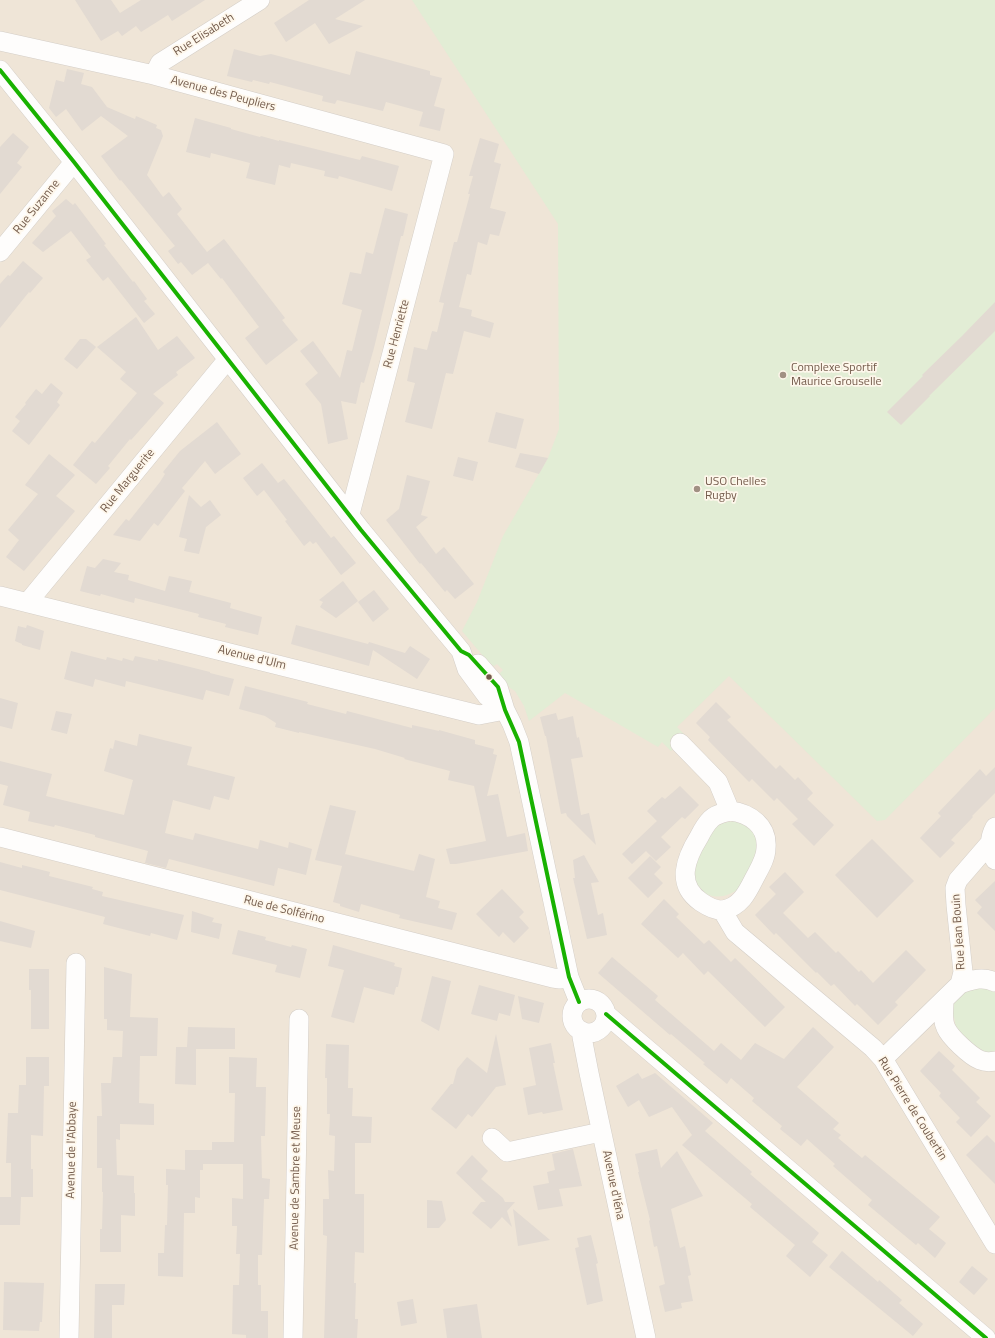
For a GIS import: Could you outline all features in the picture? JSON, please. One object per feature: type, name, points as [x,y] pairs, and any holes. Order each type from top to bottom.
[{"type":"street","name":"Rue Elisabeth","points":[[154,75],[160,63],[260,0]]},
{"type":"street","name":"Avenue des Peupliers","points":[[0,41],[154,75],[444,154]]},
{"type":"street","points":[[0,70],[350,514],[461,651],[469,655],[498,687],[505,710],[519,742],[569,976],[579,1002]]},
{"type":"street","name":"Rue Henriette","points":[[350,514],[444,154]]},
{"type":"street","name":"Rue Suzanne","points":[[0,252],[74,162]]},
{"type":"street","name":"Rue Marguerite","points":[[30,603],[228,359]]},
{"type":"street","name":"Avenue d'Ulm","points":[[0,596],[479,715],[505,710]]},
{"type":"street","points":[[680,743],[718,782],[730,811]]},
{"type":"street","points":[[730,811],[740,812],[749,816],[758,823],[765,836],[766,848],[762,864],[744,898],[736,905],[722,910],[711,908],[699,900],[690,890],[685,874],[688,858],[706,824],[711,818],[721,813],[730,811]]},
{"type":"street","name":"Rue de Solférino","points":[[0,837],[552,978],[560,979],[569,976]]},
{"type":"street","name":"Rue Jean Bouin","points":[[960,984],[963,972],[955,888],[958,880],[993,843]]},
{"type":"street","name":"Rue Pierre de Coubertin","points":[[722,910],[735,932],[873,1048],[884,1059],[995,1244]]},
{"type":"street","name":"Avenue de l'Abbaye","points":[[69,1338],[76,963]]},
{"type":"street","name":"Rue Jean Bouin","points":[[884,1059],[960,984],[973,979],[982,978],[995,982]]},
{"type":"street","points":[[606,1014],[603,1025],[594,1032],[582,1031],[574,1025],[572,1015],[575,1005],[584,999],[594,999],[602,1005],[606,1014],[986,1338]]},
{"type":"street","points":[[944,1001],[943,1018],[945,1028],[950,1034],[970,1054],[979,1060],[988,1062],[995,1061]]},
{"type":"street","name":"Avenue de Sambre et Meuse","points":[[293,1338],[299,1019]]},
{"type":"street","name":"Avenue d'Iéna","points":[[582,1031],[601,1132],[646,1338]]},
{"type":"street","points":[[492,1138],[507,1152],[601,1132]]},
{"type":"shaded area","points":[[0,0],[995,0],[995,1338],[0,1338]]},
{"type":"green space","name":"Complexe Sportif Maurice Grouselle","points":[[412,0],[995,0],[995,708],[885,820],[877,821],[729,676],[677,727],[686,736],[671,751],[662,742],[658,747],[565,693],[529,721],[524,706],[515,691],[510,688],[500,674],[503,670],[497,664],[494,666],[489,663],[462,631],[477,602],[503,536],[548,458],[559,429],[558,224]]},
{"type":"green space","points":[[734,821],[746,826],[754,832],[757,841],[754,859],[739,888],[726,895],[712,896],[706,894],[700,890],[696,884],[694,876],[698,856],[710,834],[719,825]]},
{"type":"green space","points":[[987,986],[987,989],[995,992],[995,1053],[984,1051],[967,1041],[956,1027],[954,1017],[951,1017],[958,997],[972,989]]},
{"type":"building","points":[[75,0],[111,0],[120,13],[141,0],[205,0],[172,21],[168,15],[141,32],[136,26],[122,36],[118,31],[101,41]]},
{"type":"building","points":[[309,0],[365,0],[335,19],[363,26],[329,44],[315,23],[286,42],[274,23]]},
{"type":"building","points":[[234,49],[260,56],[271,54],[350,75],[356,51],[430,71],[430,75],[442,78],[434,106],[445,109],[440,131],[419,126],[423,112],[386,102],[383,111],[337,100],[335,104],[322,101],[323,96],[270,82],[269,84],[253,80],[252,82],[227,76]]},
{"type":"building","points":[[67,69],[84,73],[81,84],[92,87],[107,107],[135,119],[136,116],[157,125],[156,128],[161,130],[163,136],[147,175],[163,197],[169,192],[182,209],[177,214],[207,252],[224,239],[285,318],[282,320],[298,340],[266,365],[245,338],[259,327],[222,278],[221,279],[208,263],[192,275],[181,262],[178,264],[168,251],[175,246],[121,180],[120,181],[101,156],[128,136],[101,116],[82,131],[66,109],[56,117],[49,108],[56,80],[64,82]]},
{"type":"building","points":[[195,118],[260,137],[279,140],[360,160],[362,156],[399,166],[392,191],[339,176],[338,179],[324,176],[325,171],[291,163],[290,168],[279,165],[275,185],[246,178],[250,163],[211,153],[210,158],[186,152]]},
{"type":"building","points":[[13,133],[29,147],[17,163],[22,167],[0,194],[0,147]]},
{"type":"building","points":[[480,138],[499,144],[494,162],[501,164],[490,208],[506,212],[499,236],[490,234],[487,245],[478,242],[471,275],[467,274],[459,307],[472,310],[471,316],[494,323],[490,338],[464,331],[453,374],[446,373],[432,429],[405,422],[415,383],[407,381],[414,347],[427,350],[432,331],[437,332],[444,303],[439,302],[454,242],[457,242],[470,194],[468,194],[473,176],[469,176]]},
{"type":"building","points":[[66,199],[73,205],[75,203],[106,244],[104,245],[147,299],[144,301],[155,314],[144,323],[108,277],[103,281],[86,260],[91,257],[71,231],[43,252],[32,243],[56,216],[52,211]]},
{"type":"building","points":[[385,208],[408,214],[403,236],[401,236],[364,383],[361,382],[356,404],[341,401],[348,439],[328,444],[321,404],[305,384],[318,373],[300,351],[313,341],[340,378],[347,350],[352,351],[362,310],[342,304],[350,272],[361,274],[366,252],[373,254]]},
{"type":"building","points":[[23,261],[43,278],[30,293],[29,292],[0,328],[0,284],[8,275],[10,276]]},
{"type":"building","points":[[995,302],[995,331],[901,425],[887,412]]},
{"type":"building","points":[[136,317],[158,350],[177,336],[195,358],[176,372],[178,375],[153,394],[164,403],[131,440],[130,439],[108,466],[110,468],[96,484],[73,465],[92,441],[95,443],[137,393],[120,379],[126,372],[97,347]]},
{"type":"building","points":[[80,339],[86,339],[96,347],[77,369],[64,359]]},
{"type":"building","points":[[51,383],[63,393],[57,402],[60,405],[29,445],[12,431],[20,421],[15,417],[36,389],[42,394]]},
{"type":"building","points":[[496,412],[524,419],[516,449],[488,442]]},
{"type":"building","points":[[217,422],[241,454],[215,474],[205,461],[182,488],[185,491],[158,526],[154,523],[140,541],[113,535],[126,519],[129,521],[160,482],[165,474],[163,472],[180,451]]},
{"type":"building","points":[[520,453],[548,458],[539,474],[515,467]]},
{"type":"building","points":[[49,454],[75,475],[56,496],[75,511],[24,571],[6,557],[19,540],[8,530],[38,494],[25,485]]},
{"type":"building","points":[[458,457],[478,462],[473,481],[453,476]]},
{"type":"building","points":[[262,463],[278,483],[284,479],[331,538],[334,536],[356,563],[341,575],[316,542],[313,544],[310,541],[304,546],[285,521],[287,520],[264,490],[257,496],[243,478]]},
{"type":"building","points":[[407,475],[430,481],[421,515],[428,517],[416,527],[436,554],[444,547],[474,584],[455,599],[447,590],[445,592],[421,563],[420,564],[386,520],[399,509]]},
{"type":"building","points":[[189,495],[201,507],[210,500],[221,515],[206,527],[199,554],[184,551],[187,539],[179,537]]},
{"type":"building","points":[[103,559],[121,563],[114,572],[129,575],[128,580],[165,591],[169,576],[192,581],[189,592],[231,603],[230,608],[262,617],[258,635],[225,627],[226,624],[198,617],[199,614],[135,598],[134,603],[101,594],[100,596],[80,591],[87,566],[95,568]]},
{"type":"building","points":[[343,581],[358,601],[336,618],[320,607],[323,602],[319,600]]},
{"type":"building","points":[[374,590],[389,609],[373,622],[358,602]]},
{"type":"building","points":[[27,625],[44,631],[40,650],[22,645],[15,641],[18,626],[26,628]]},
{"type":"building","points":[[296,625],[368,644],[369,642],[405,653],[410,646],[430,659],[417,679],[373,650],[369,666],[291,644]]},
{"type":"building","points":[[71,651],[106,660],[107,657],[122,661],[123,658],[133,661],[135,656],[158,661],[158,659],[234,679],[229,696],[206,690],[203,700],[126,681],[125,687],[95,679],[93,687],[64,679]]},
{"type":"building","points":[[245,686],[308,702],[307,704],[346,714],[347,711],[412,728],[412,725],[439,730],[475,740],[475,744],[494,749],[493,754],[497,755],[487,796],[498,794],[507,837],[525,833],[528,851],[450,864],[446,849],[486,841],[474,786],[448,780],[450,771],[404,759],[405,758],[375,749],[275,727],[276,723],[265,716],[239,709]]},
{"type":"building","points":[[0,698],[18,703],[12,729],[0,726]]},
{"type":"building","points":[[716,702],[731,717],[727,720],[776,769],[780,765],[795,780],[798,777],[813,793],[807,799],[834,825],[814,846],[792,824],[798,819],[777,798],[774,801],[752,779],[749,782],[708,740],[710,737],[696,723]]},
{"type":"building","points":[[56,711],[72,714],[67,734],[51,730]]},
{"type":"building","points":[[556,713],[558,720],[573,716],[577,738],[579,737],[583,757],[571,759],[581,815],[589,813],[596,845],[567,816],[566,813],[561,814],[546,736],[540,717]]},
{"type":"building","points":[[139,734],[192,747],[187,765],[235,777],[229,800],[214,796],[210,810],[173,800],[165,833],[193,840],[195,833],[258,849],[260,840],[288,848],[289,842],[312,849],[306,875],[278,868],[274,886],[169,859],[166,868],[145,863],[148,851],[55,825],[54,827],[28,821],[30,812],[3,805],[8,786],[0,784],[0,761],[52,774],[46,796],[124,815],[133,780],[104,771],[110,748],[113,749],[115,740],[137,746]]},
{"type":"building","points":[[995,767],[995,793],[951,840],[955,843],[940,858],[920,838],[941,816],[938,813],[980,769],[986,776]]},
{"type":"building","points":[[680,786],[699,805],[685,819],[682,817],[661,837],[671,847],[656,861],[646,851],[632,864],[622,854],[657,821],[647,811],[662,797],[665,799]]},
{"type":"building","points":[[330,805],[356,811],[342,866],[315,860]]},
{"type":"building","points":[[872,839],[914,881],[877,918],[835,875]]},
{"type":"building","points":[[345,854],[414,871],[419,854],[435,859],[426,897],[440,901],[438,908],[457,913],[452,930],[399,918],[400,915],[361,904],[359,912],[340,906],[340,904],[333,902]]},
{"type":"building","points":[[584,855],[599,882],[591,883],[598,915],[603,913],[607,935],[587,939],[573,878],[575,878],[573,860]]},
{"type":"building","points":[[650,856],[661,867],[654,874],[663,883],[648,898],[628,878]]},
{"type":"building","points":[[0,862],[22,868],[22,865],[50,872],[49,876],[93,887],[92,889],[103,892],[102,896],[184,915],[177,940],[151,933],[150,936],[103,924],[105,917],[0,890]]},
{"type":"building","points":[[785,872],[804,892],[783,913],[808,938],[815,932],[836,953],[838,951],[859,972],[861,970],[873,983],[906,950],[926,970],[895,1002],[898,1005],[878,1025],[857,1004],[855,1006],[834,984],[831,986],[817,972],[816,973],[776,933],[774,935],[755,915],[776,894],[769,887]]},
{"type":"building","points":[[995,881],[995,931],[977,913],[982,907],[975,900]]},
{"type":"building","points":[[502,889],[524,912],[519,917],[529,928],[514,943],[503,932],[499,937],[476,914]]},
{"type":"building","points":[[664,899],[679,914],[676,917],[704,944],[709,940],[731,962],[735,958],[785,1007],[765,1027],[708,971],[704,975],[683,953],[678,958],[641,924]]},
{"type":"building","points":[[192,911],[214,918],[212,922],[222,924],[219,939],[191,932]]},
{"type":"building","points":[[0,921],[35,931],[31,948],[0,941]]},
{"type":"building","points":[[238,930],[266,937],[265,940],[291,947],[292,945],[307,949],[300,978],[275,972],[277,965],[232,954]]},
{"type":"building","points":[[333,945],[395,963],[394,966],[402,968],[398,987],[396,987],[394,995],[364,987],[354,1023],[331,1017],[344,970],[328,966]]},
{"type":"building","points":[[612,957],[658,996],[655,1000],[714,1051],[721,1043],[741,1060],[755,1043],[784,1059],[813,1027],[834,1047],[797,1087],[839,1123],[833,1129],[841,1135],[838,1138],[862,1158],[865,1155],[940,1217],[929,1229],[946,1243],[935,1258],[918,1243],[916,1245],[868,1205],[872,1200],[833,1166],[835,1164],[807,1139],[801,1146],[780,1129],[782,1126],[752,1101],[754,1098],[731,1078],[727,1084],[703,1064],[705,1063],[598,973]]},
{"type":"building","points":[[104,967],[132,974],[130,1017],[158,1018],[157,1056],[140,1056],[139,1103],[154,1104],[154,1125],[120,1124],[120,1140],[116,1139],[117,1175],[134,1176],[135,1193],[135,1216],[121,1215],[121,1252],[100,1252],[103,1192],[102,1168],[97,1168],[97,1116],[102,1116],[101,1083],[111,1083],[113,1057],[122,1057],[123,1031],[107,1030],[107,1019],[104,1019]]},
{"type":"building","points":[[29,969],[49,969],[49,1029],[31,1029],[31,990],[29,990]]},
{"type":"building","points":[[432,976],[451,981],[439,1031],[421,1021]]},
{"type":"building","points":[[479,985],[515,995],[510,1016],[499,1013],[497,1021],[471,1014]]},
{"type":"building","points":[[518,996],[544,1003],[539,1023],[522,1019]]},
{"type":"building","points":[[188,1027],[235,1028],[235,1049],[196,1049],[196,1085],[175,1084],[176,1047],[187,1047]]},
{"type":"building","points":[[496,1034],[506,1085],[496,1087],[472,1117],[468,1114],[456,1129],[431,1109],[451,1084],[453,1084],[457,1069],[467,1057],[487,1073]]},
{"type":"building","points":[[551,1043],[555,1063],[553,1063],[563,1110],[528,1115],[523,1088],[536,1085],[529,1048]]},
{"type":"building","points":[[326,1044],[349,1045],[348,1088],[353,1088],[352,1116],[372,1117],[371,1143],[355,1143],[355,1194],[364,1194],[364,1253],[355,1252],[354,1283],[356,1283],[355,1319],[358,1319],[357,1338],[324,1338],[327,1236],[323,1235],[323,1199],[329,1199],[328,1170],[334,1171],[335,1136],[329,1135],[330,1114],[327,1114],[327,1078],[325,1078]]},
{"type":"building","points":[[939,1051],[955,1066],[952,1070],[980,1098],[976,1102],[991,1116],[971,1137],[956,1122],[960,1118],[939,1096],[941,1093],[920,1071]]},
{"type":"building","points":[[26,1057],[49,1057],[49,1086],[44,1086],[43,1136],[31,1135],[33,1197],[21,1197],[20,1225],[0,1225],[0,1197],[11,1197],[11,1163],[6,1163],[8,1113],[18,1113],[19,1085],[26,1085]]},
{"type":"building","points":[[229,1057],[257,1058],[256,1087],[266,1087],[265,1136],[261,1136],[262,1178],[270,1179],[269,1199],[264,1199],[262,1255],[258,1255],[258,1285],[261,1285],[261,1311],[268,1311],[268,1338],[246,1338],[246,1335],[232,1334],[233,1285],[239,1285],[240,1254],[236,1254],[237,1226],[232,1226],[232,1198],[243,1199],[243,1164],[203,1164],[203,1170],[200,1170],[200,1198],[195,1197],[195,1213],[184,1213],[183,1277],[158,1276],[158,1253],[164,1253],[165,1225],[167,1225],[168,1185],[166,1185],[166,1169],[185,1170],[185,1150],[212,1150],[212,1142],[234,1142],[235,1093],[229,1093]]},
{"type":"building","points":[[638,1073],[642,1079],[655,1073],[713,1123],[705,1131],[752,1172],[750,1174],[819,1233],[812,1242],[828,1255],[810,1277],[786,1256],[795,1245],[750,1207],[752,1204],[682,1145],[692,1135],[672,1107],[649,1117],[639,1100],[628,1107],[616,1086]]},
{"type":"building","points":[[987,1135],[995,1143],[995,1184],[966,1155]]},
{"type":"building","points":[[573,1149],[582,1186],[559,1189],[563,1206],[538,1210],[533,1186],[549,1183],[547,1172],[555,1170],[552,1154]]},
{"type":"building","points":[[657,1149],[661,1168],[677,1151],[703,1196],[671,1209],[680,1248],[685,1246],[691,1275],[688,1276],[693,1301],[681,1303],[682,1308],[665,1312],[659,1286],[665,1284],[657,1246],[654,1247],[650,1220],[635,1154]]},
{"type":"building","points":[[472,1155],[488,1171],[481,1179],[503,1198],[505,1202],[515,1202],[507,1211],[512,1227],[502,1217],[491,1229],[472,1213],[481,1202],[486,1202],[456,1173]]},
{"type":"building","points":[[427,1200],[442,1201],[446,1220],[439,1228],[427,1228]]},
{"type":"building","points":[[513,1209],[550,1240],[518,1246]]},
{"type":"building","points":[[591,1235],[598,1263],[596,1264],[603,1301],[587,1305],[575,1248],[579,1247],[577,1238]]},
{"type":"building","points":[[842,1251],[878,1282],[879,1280],[902,1300],[899,1303],[923,1324],[913,1336],[829,1267]]},
{"type":"building","points":[[972,1266],[988,1279],[974,1295],[959,1282]]},
{"type":"building","points":[[4,1282],[44,1283],[42,1322],[40,1322],[39,1331],[3,1330]]},
{"type":"building","points":[[95,1284],[125,1284],[124,1305],[112,1305],[112,1338],[94,1338]]},
{"type":"building","points":[[413,1299],[417,1323],[401,1326],[397,1302]]},
{"type":"building","points":[[477,1304],[482,1338],[447,1338],[443,1309]]},
{"type":"transit line","points":[[0,70],[74,162],[361,530],[461,651],[469,655],[498,687],[505,710],[519,742],[569,977],[579,1002]]},
{"type":"transit line","points":[[606,1014],[986,1338]]},
{"type":"place","name":"Complexe Sportif Maurice Grouselle","points":[[783,375]]},
{"type":"place","name":"USO Chelles Rugby","points":[[697,489]]}]
